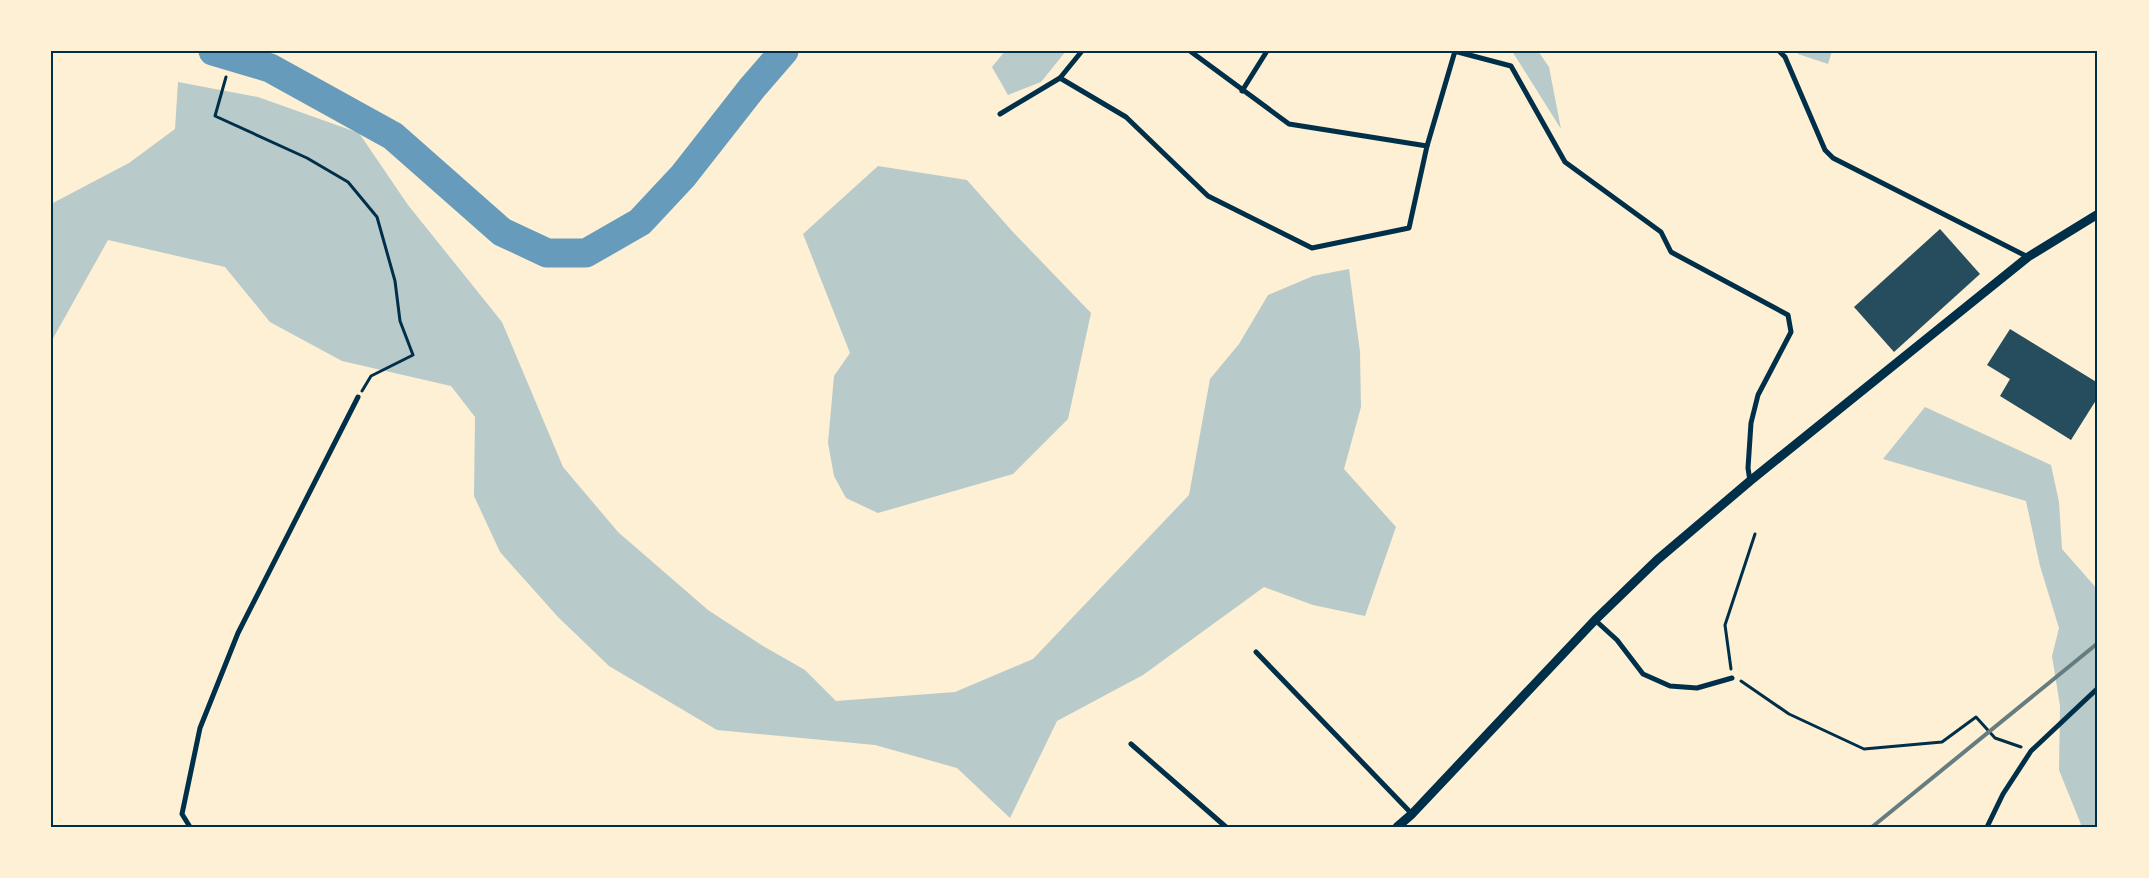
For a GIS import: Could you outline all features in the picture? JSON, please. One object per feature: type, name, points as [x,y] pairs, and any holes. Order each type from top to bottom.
[{"type":"street","points":[[1000,114],[1060,78],[1082,51]]},
{"type":"street","points":[[1190,51],[1289,124],[1427,146]]},
{"type":"street","points":[[1242,91],[1267,51]]},
{"type":"street","points":[[1060,78],[1126,116],[1208,196],[1312,248],[1408,228],[1427,146],[1455,51],[1511,66],[1565,162],[1661,232],[1671,252],[1788,315],[1792,332],[1758,395],[1751,423],[1748,468],[1750,481]]},
{"type":"street","points":[[1779,51],[1785,57],[1825,150],[1833,158],[2028,257]]},
{"type":"street","points":[[1397,827],[1412,814],[1594,620],[1657,560],[1750,481],[2028,257],[2098,214]]},
{"type":"street","points":[[190,827],[182,814],[200,728],[238,633],[358,397]]},
{"type":"street","points":[[1594,620],[1617,640],[1643,674],[1670,686],[1697,688],[1732,678]]},
{"type":"street","points":[[1256,652],[1412,814]]},
{"type":"street","points":[[1987,827],[2002,794],[2032,751],[2098,688]]},
{"type":"street","points":[[1131,744],[1226,827]]},
{"type":"path","points":[[226,77],[215,116],[307,158],[348,182],[377,217],[395,281],[400,321],[413,355],[371,376],[358,397]]},
{"type":"path","points":[[1755,534],[1725,625],[1732,678],[1745,683],[1789,714],[1864,750],[1942,742],[1976,717],[1995,738],[2032,751]]},
{"type":"shaded area","points":[[1005,51],[1066,51],[1041,82],[1008,95],[992,67]]},
{"type":"shaded area","points":[[1512,51],[1538,51],[1549,67],[1561,129]]},
{"type":"shaded area","points":[[1797,51],[1832,51],[1828,64],[1798,54]]},
{"type":"shaded area","points":[[178,82],[258,97],[359,133],[408,205],[502,322],[563,467],[618,532],[708,610],[763,646],[805,670],[836,701],[955,692],[1033,659],[1189,495],[1210,379],[1239,344],[1268,295],[1313,276],[1349,269],[1360,352],[1361,407],[1344,469],[1396,527],[1365,616],[1313,605],[1264,587],[1143,675],[1057,721],[1010,818],[957,768],[875,745],[717,730],[609,666],[558,617],[500,552],[474,496],[475,417],[451,386],[342,361],[270,322],[225,267],[108,240],[51,342],[51,204],[129,163],[175,129]]},
{"type":"shaded area","points":[[878,166],[967,180],[1012,231],[1091,313],[1068,419],[1013,474],[878,513],[846,498],[834,476],[828,443],[834,376],[850,353],[803,234]]},
{"type":"shaded area","points":[[1925,407],[2051,465],[2059,502],[2062,549],[2098,590],[2098,827],[2082,827],[2059,770],[2060,706],[2052,656],[2059,628],[2040,566],[2026,501],[1883,459]]},
{"type":"building","points":[[1940,229],[1980,274],[1894,352],[1854,307]]},
{"type":"building","points":[[2010,329],[2098,383],[2098,397],[2071,440],[2000,396],[2010,379],[1987,365]]},
{"type":"waterway","points":[[213,51],[270,68],[393,136],[502,232],[547,253],[586,253],[640,222],[683,176],[752,88],[784,51]]},
{"type":"railway","points":[[1872,827],[2098,643]]}]
